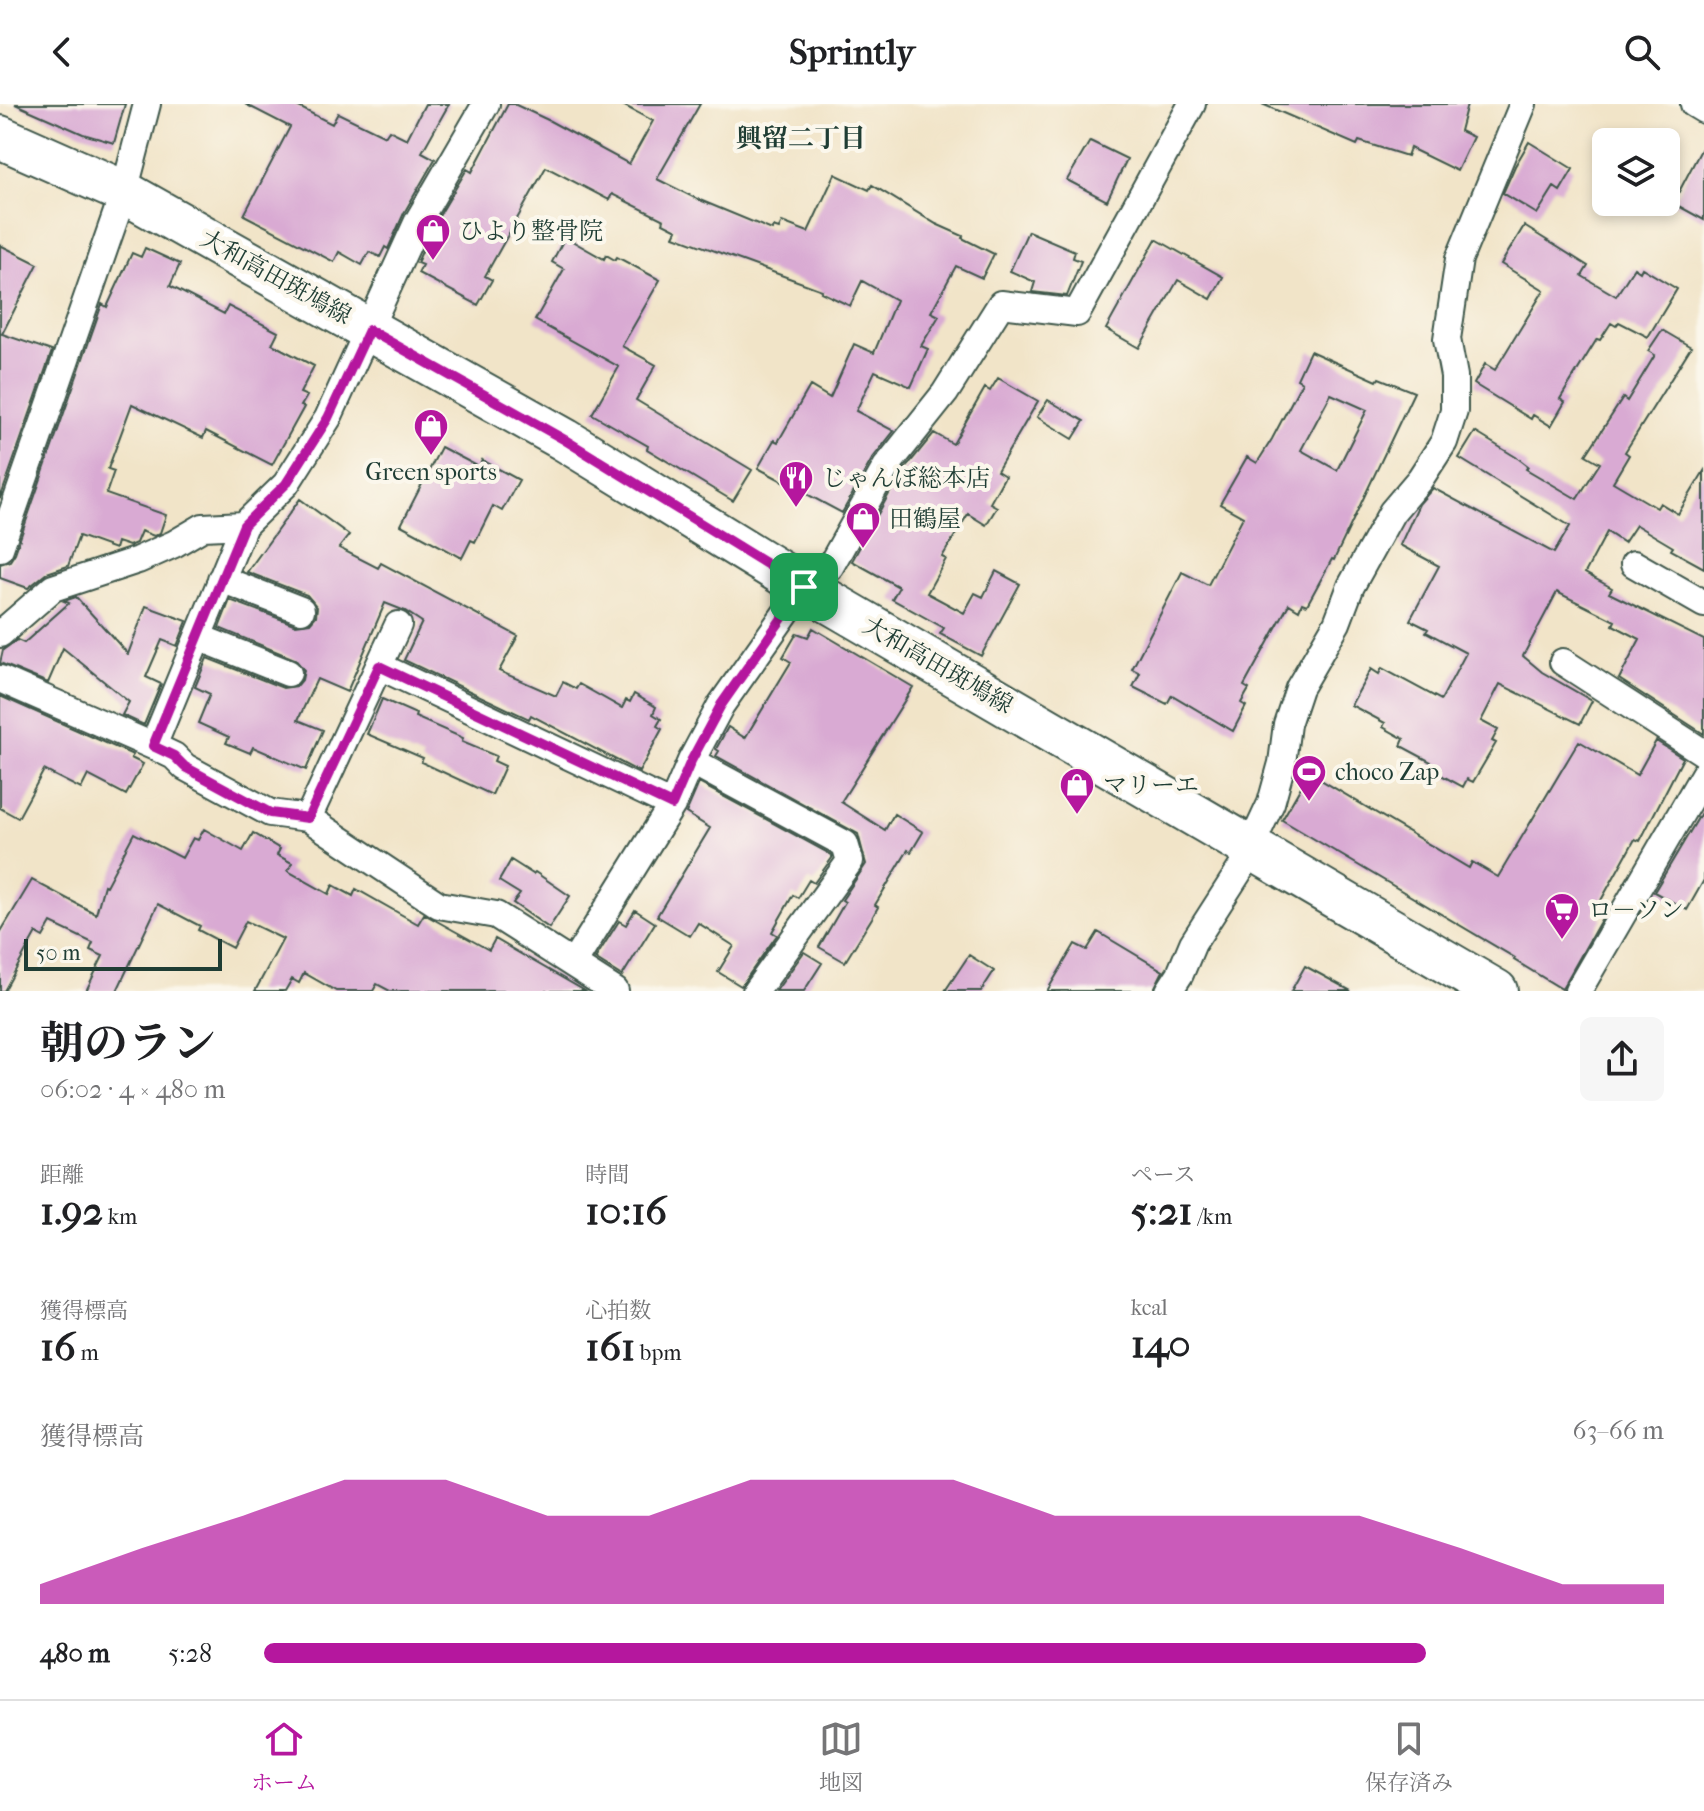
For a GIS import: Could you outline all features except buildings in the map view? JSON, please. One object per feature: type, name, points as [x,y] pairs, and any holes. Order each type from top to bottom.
[{"type":"main road","name":"大和高田斑鳩線","points":[[0,137],[124,192],[565,440],[804,587],[1496,991]]},
{"type":"street","points":[[0,548],[124,192],[147,104]]},
{"type":"street","points":[[153,746],[244,525],[286,484],[328,418],[418,221],[486,104]]},
{"type":"street","points":[[573,964],[672,805],[721,705],[804,587],[830,567],[886,467],[945,393],[1001,304],[1077,313],[1192,104]]},
{"type":"street","points":[[1169,991],[1193,943],[1253,847],[1271,803],[1282,763],[1287,724],[1299,688],[1331,634],[1351,586],[1392,512],[1420,479],[1444,442],[1454,411],[1454,376],[1447,339],[1459,259],[1523,104]]},
{"type":"street","points":[[1694,104],[1704,110]]},
{"type":"street","points":[[0,634],[53,588],[138,560],[203,527],[244,525]]},
{"type":"street","points":[[1634,564],[1704,604]]},
{"type":"street","points":[[221,579],[301,610]]},
{"type":"street","points":[[308,818],[398,625]]},
{"type":"street","points":[[198,637],[288,673]]},
{"type":"street","points":[[1563,662],[1704,753]]},
{"type":"street","points":[[379,666],[672,805]]},
{"type":"street","points":[[0,679],[174,756],[185,767],[270,813],[308,818],[439,905],[496,915],[615,991]]},
{"type":"street","points":[[691,761],[845,844],[850,861],[756,991]]},
{"type":"street","points":[[1578,991],[1704,774]]},
{"type":"place","name":"ひより整骨院","points":[[433,262]]},
{"type":"place","name":"Green sports","points":[[431,457]]},
{"type":"place","name":"じゃんぼ総本店","points":[[796,509]]},
{"type":"place","name":"田鶴屋","points":[[863,550]]},
{"type":"place","name":"choco Zap","points":[[1309,803]]},
{"type":"place","name":"マリーエ","points":[[1077,816]]},
{"type":"place","name":"ロ－ソン","points":[[1562,941]]},
{"type":"district","name":"興留二丁目","points":[[801,138]]},
{"type":"route","points":[[369,330],[565,440],[804,587],[721,705],[672,805],[379,666],[308,818],[270,813],[153,746],[244,525],[286,484],[328,418],[369,330]]}]
